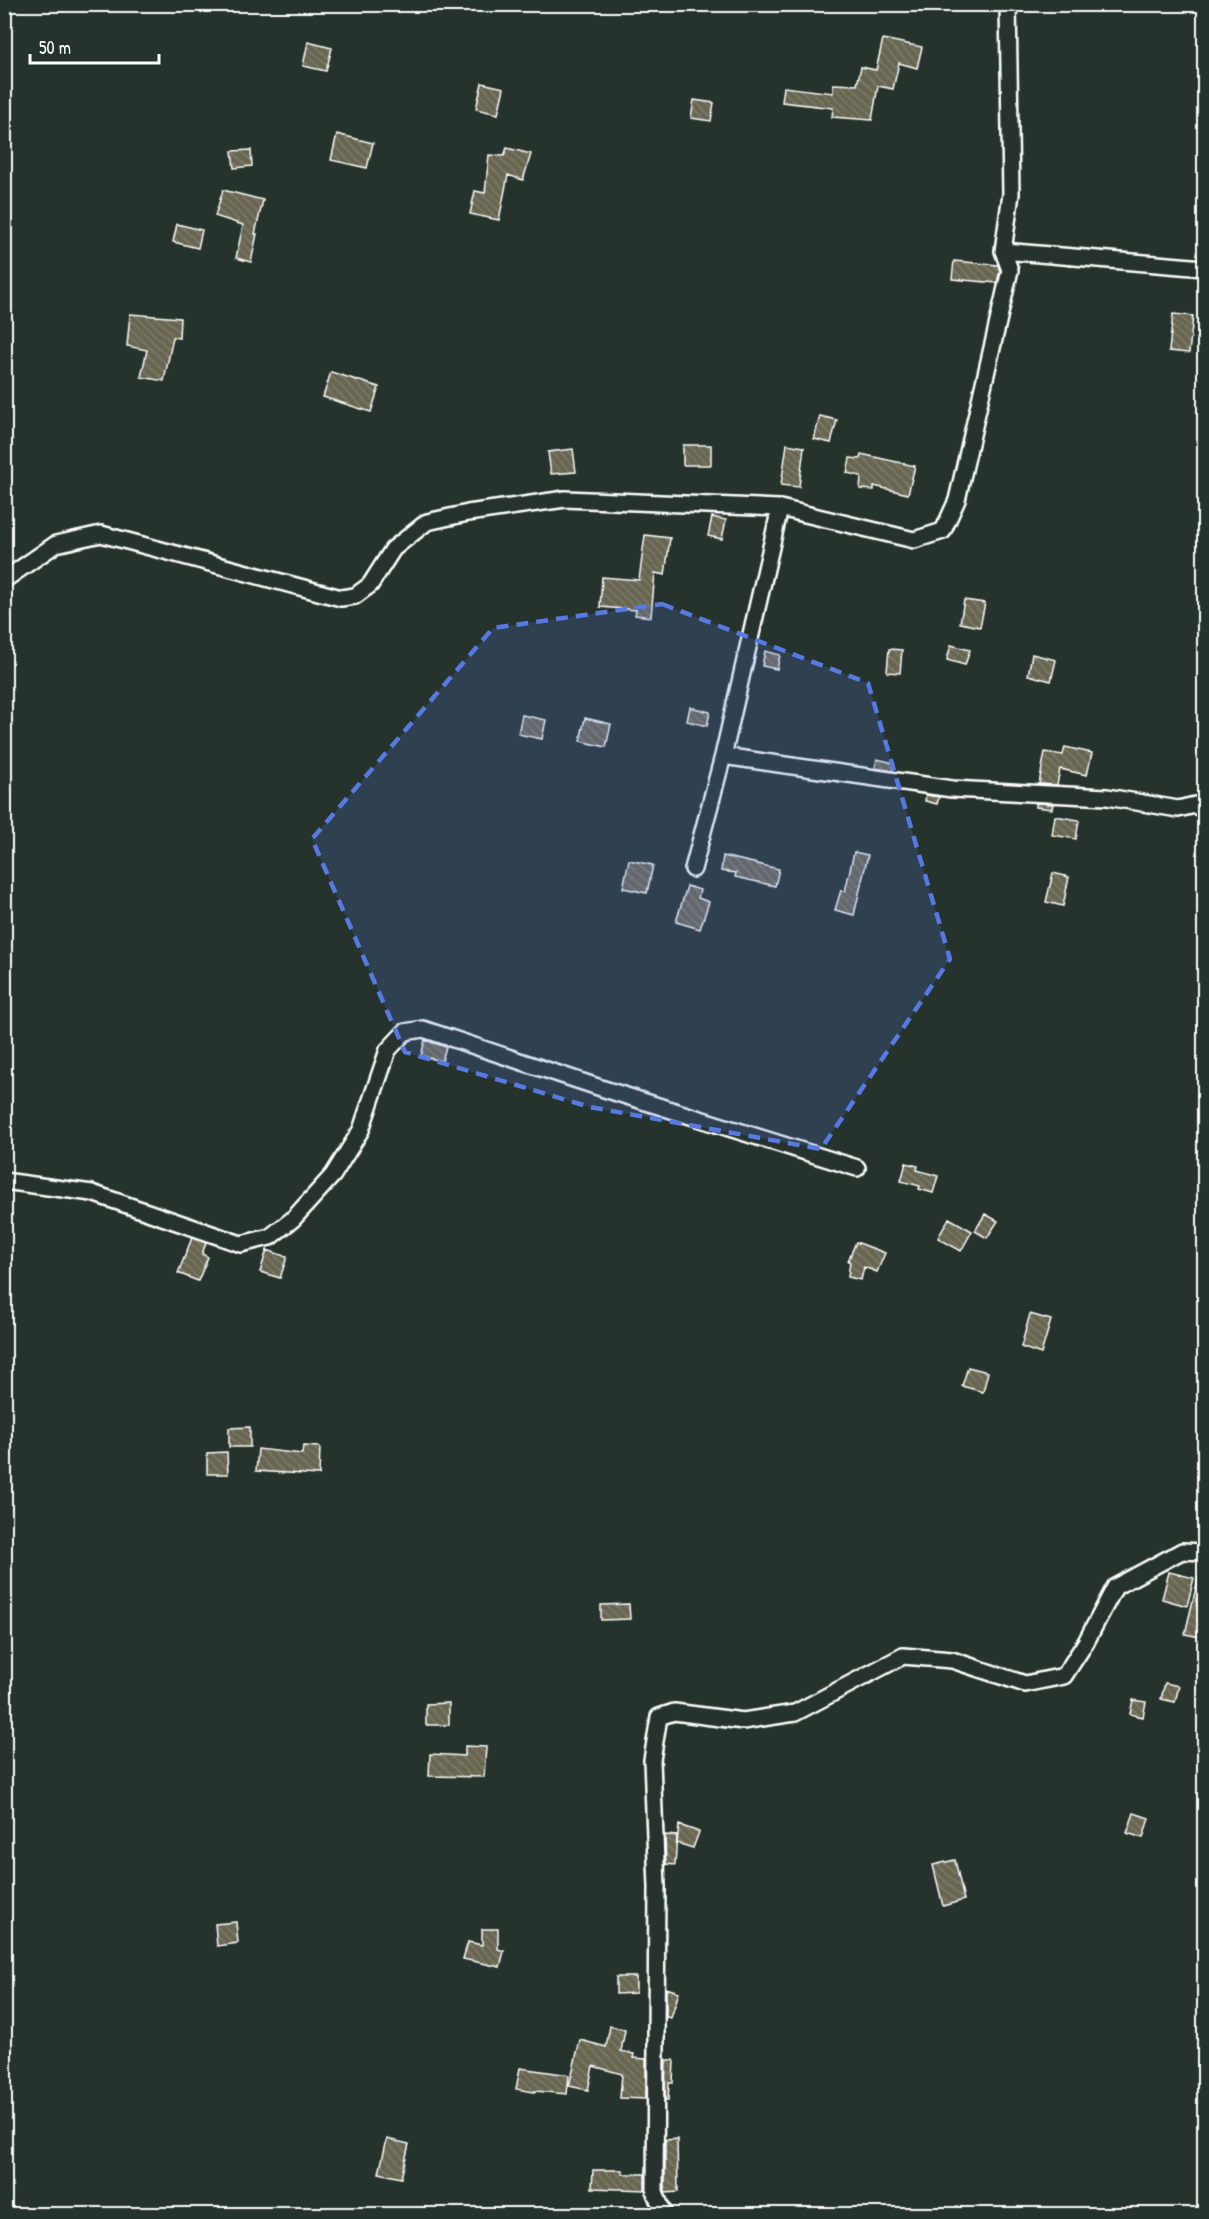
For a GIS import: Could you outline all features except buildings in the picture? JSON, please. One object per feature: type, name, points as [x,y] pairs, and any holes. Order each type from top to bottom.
[{"type":"street","points":[[4,580],[56,544],[101,534],[342,598],[355,596],[370,585],[393,549],[427,522],[468,513],[565,499],[780,508],[914,540],[943,531],[957,500],[1010,270],[1004,251],[1011,194],[1008,4]]},
{"type":"street","points":[[1004,251],[1204,268]]},
{"type":"street","points":[[693,869],[723,756],[780,508]]},
{"type":"street","points":[[723,756],[952,789],[1107,797],[1178,809],[1195,805],[1204,810]]},
{"type":"street","points":[[4,1181],[92,1193],[241,1244],[270,1237],[293,1219],[333,1175],[361,1130],[388,1050],[405,1032],[423,1029],[604,1089],[857,1168]]},
{"type":"street","points":[[664,2214],[655,2193],[657,1887],[652,1760],[659,1717],[674,1712],[743,1721],[795,1713],[903,1656],[952,1660],[1025,1684],[1064,1676],[1086,1642],[1115,1587],[1182,1551],[1204,1552]]},
{"type":"highlighted area","points":[[662,604],[868,683],[950,959],[821,1149],[590,1107],[405,1052],[312,839],[493,628]]}]
